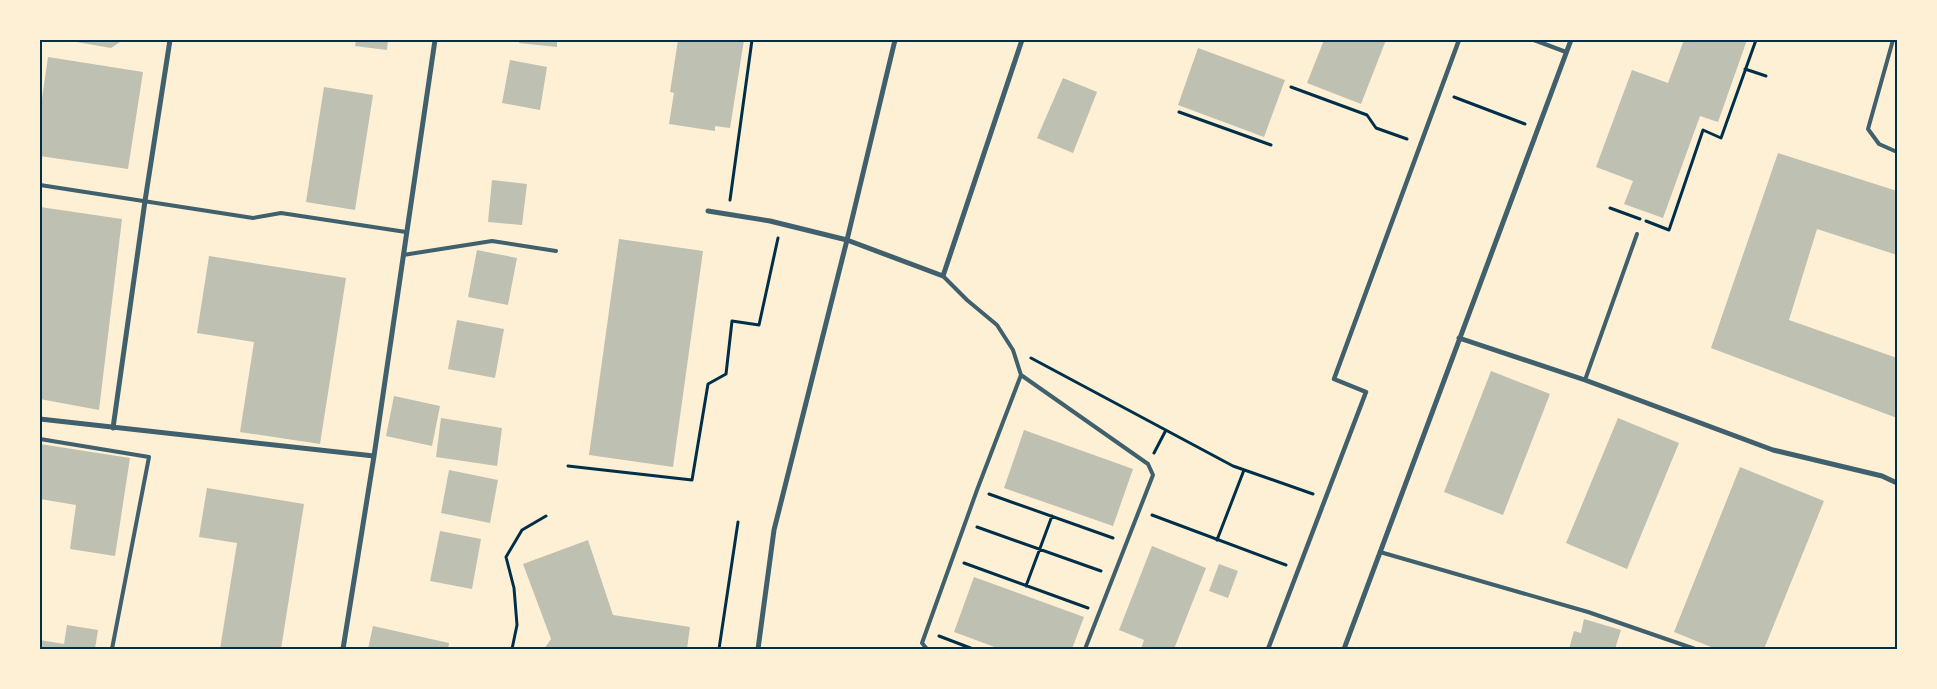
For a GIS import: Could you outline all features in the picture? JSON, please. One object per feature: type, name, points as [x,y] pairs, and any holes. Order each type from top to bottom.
[{"type":"street","points":[[113,428],[170,40]]},
{"type":"street","points":[[343,649],[374,456],[435,40]]},
{"type":"street","points":[[758,649],[774,530],[895,40]]},
{"type":"street","points":[[708,212],[781,224],[847,240],[943,276],[1022,40]]},
{"type":"street","points":[[1268,649],[1366,392],[1334,380],[1459,40]]},
{"type":"street","points":[[1534,40],[1566,52]]},
{"type":"street","points":[[1344,649],[1458,338],[1571,40]]},
{"type":"street","points":[[1458,338],[1584,380],[1773,450],[1882,476],[1897,483]]},
{"type":"street","points":[[40,419],[374,456]]},
{"type":"lane","points":[[1893,40],[1868,129],[1879,144],[1897,152]]},
{"type":"lane","points":[[40,185],[254,218],[281,213],[406,232]]},
{"type":"lane","points":[[1584,380],[1637,234]]},
{"type":"lane","points":[[403,255],[492,241],[556,251]]},
{"type":"lane","points":[[943,276],[967,300],[997,325],[1013,350],[1021,375],[1148,464],[1154,475],[1085,649]]},
{"type":"lane","points":[[928,649],[922,643],[926,631],[964,522],[1021,375]]},
{"type":"lane","points":[[40,439],[149,456],[112,649]]},
{"type":"lane","points":[[1380,552],[1588,612],[1695,649]]},
{"type":"path","points":[[728,214],[752,40]]},
{"type":"path","points":[[1610,208],[1669,230],[1703,130],[1721,138],[1756,40]]},
{"type":"path","points":[[1745,69],[1766,76]]},
{"type":"path","points":[[1291,87],[1367,115],[1376,128],[1420,144]]},
{"type":"path","points":[[1440,92],[1538,128]]},
{"type":"path","points":[[1179,112],[1271,145]]},
{"type":"path","points":[[568,466],[692,480],[708,384],[726,374],[732,321],[759,325],[781,224]]},
{"type":"path","points":[[1037,361],[1233,466],[1326,498]]},
{"type":"path","points":[[1148,464],[1166,430]]},
{"type":"path","points":[[1217,540],[1244,470]]},
{"type":"path","points":[[976,490],[1127,543]]},
{"type":"path","points":[[1139,510],[1298,570]]},
{"type":"path","points":[[512,649],[517,626],[514,588],[506,557],[522,530],[546,516]]},
{"type":"path","points":[[1026,586],[1052,516]]},
{"type":"path","points":[[719,649],[738,522]]},
{"type":"path","points":[[964,522],[1114,575]]},
{"type":"path","points":[[952,559],[1099,612]]},
{"type":"path","points":[[926,631],[973,649]]},
{"type":"building","points":[[65,40],[123,40],[111,48]]},
{"type":"building","points":[[356,40],[388,40],[387,50],[355,46]]},
{"type":"building","points":[[520,40],[557,40],[557,47],[519,43]]},
{"type":"building","points":[[678,40],[744,40],[730,128],[715,126],[715,131],[669,124],[674,93],[670,92]]},
{"type":"building","points":[[1324,40],[1386,40],[1361,104],[1307,83]]},
{"type":"building","points":[[1684,40],[1747,40],[1718,122],[1700,116],[1663,218],[1624,204],[1633,181],[1596,167],[1632,70],[1668,83]]},
{"type":"building","points":[[1198,48],[1285,80],[1264,137],[1178,105]]},
{"type":"building","points":[[48,57],[143,72],[128,169],[40,156],[40,112]]},
{"type":"building","points":[[510,60],[547,67],[540,110],[502,103]]},
{"type":"building","points":[[1063,78],[1097,92],[1073,153],[1037,138]]},
{"type":"building","points":[[324,87],[373,95],[355,210],[306,202]]},
{"type":"building","points":[[1778,153],[1897,191],[1897,255],[1817,229],[1789,320],[1897,358],[1897,418],[1711,348]]},
{"type":"building","points":[[492,180],[527,184],[522,225],[488,222]]},
{"type":"building","points":[[40,207],[122,219],[99,410],[40,399]]},
{"type":"building","points":[[619,239],[703,251],[673,467],[589,455]]},
{"type":"building","points":[[477,250],[517,258],[508,305],[468,297]]},
{"type":"building","points":[[209,256],[346,278],[320,444],[240,432],[254,342],[197,333]]},
{"type":"building","points":[[457,320],[504,329],[495,378],[448,369]]},
{"type":"building","points":[[1491,371],[1550,394],[1503,515],[1444,492]]},
{"type":"building","points":[[394,396],[440,406],[432,446],[386,436]]},
{"type":"building","points":[[441,418],[502,428],[497,466],[436,457]]},
{"type":"building","points":[[1618,418],[1679,443],[1627,569],[1566,543]]},
{"type":"building","points":[[1024,430],[1133,469],[1113,526],[1004,488]]},
{"type":"building","points":[[40,444],[130,458],[115,556],[70,549],[76,505],[40,499]]},
{"type":"building","points":[[1740,467],[1824,501],[1764,649],[1716,649],[1674,632]]},
{"type":"building","points":[[449,470],[498,480],[490,523],[441,513]]},
{"type":"building","points":[[207,488],[304,504],[281,649],[220,649],[237,543],[199,537]]},
{"type":"building","points":[[440,531],[481,539],[472,589],[430,581]]},
{"type":"building","points":[[588,540],[613,615],[690,627],[687,649],[544,649],[551,639],[523,564]]},
{"type":"building","points":[[1152,546],[1206,568],[1174,649],[1141,649],[1144,640],[1119,630]]},
{"type":"building","points":[[1219,564],[1238,571],[1228,598],[1209,591]]},
{"type":"building","points":[[974,577],[1084,617],[1072,649],[1000,649],[954,632]]},
{"type":"building","points":[[1584,619],[1621,630],[1615,649],[1569,649],[1574,631],[1581,633]]},
{"type":"building","points":[[67,625],[98,630],[95,649],[40,649],[40,640],[64,644]]},
{"type":"building","points":[[373,626],[449,643],[448,649],[368,649]]}]
